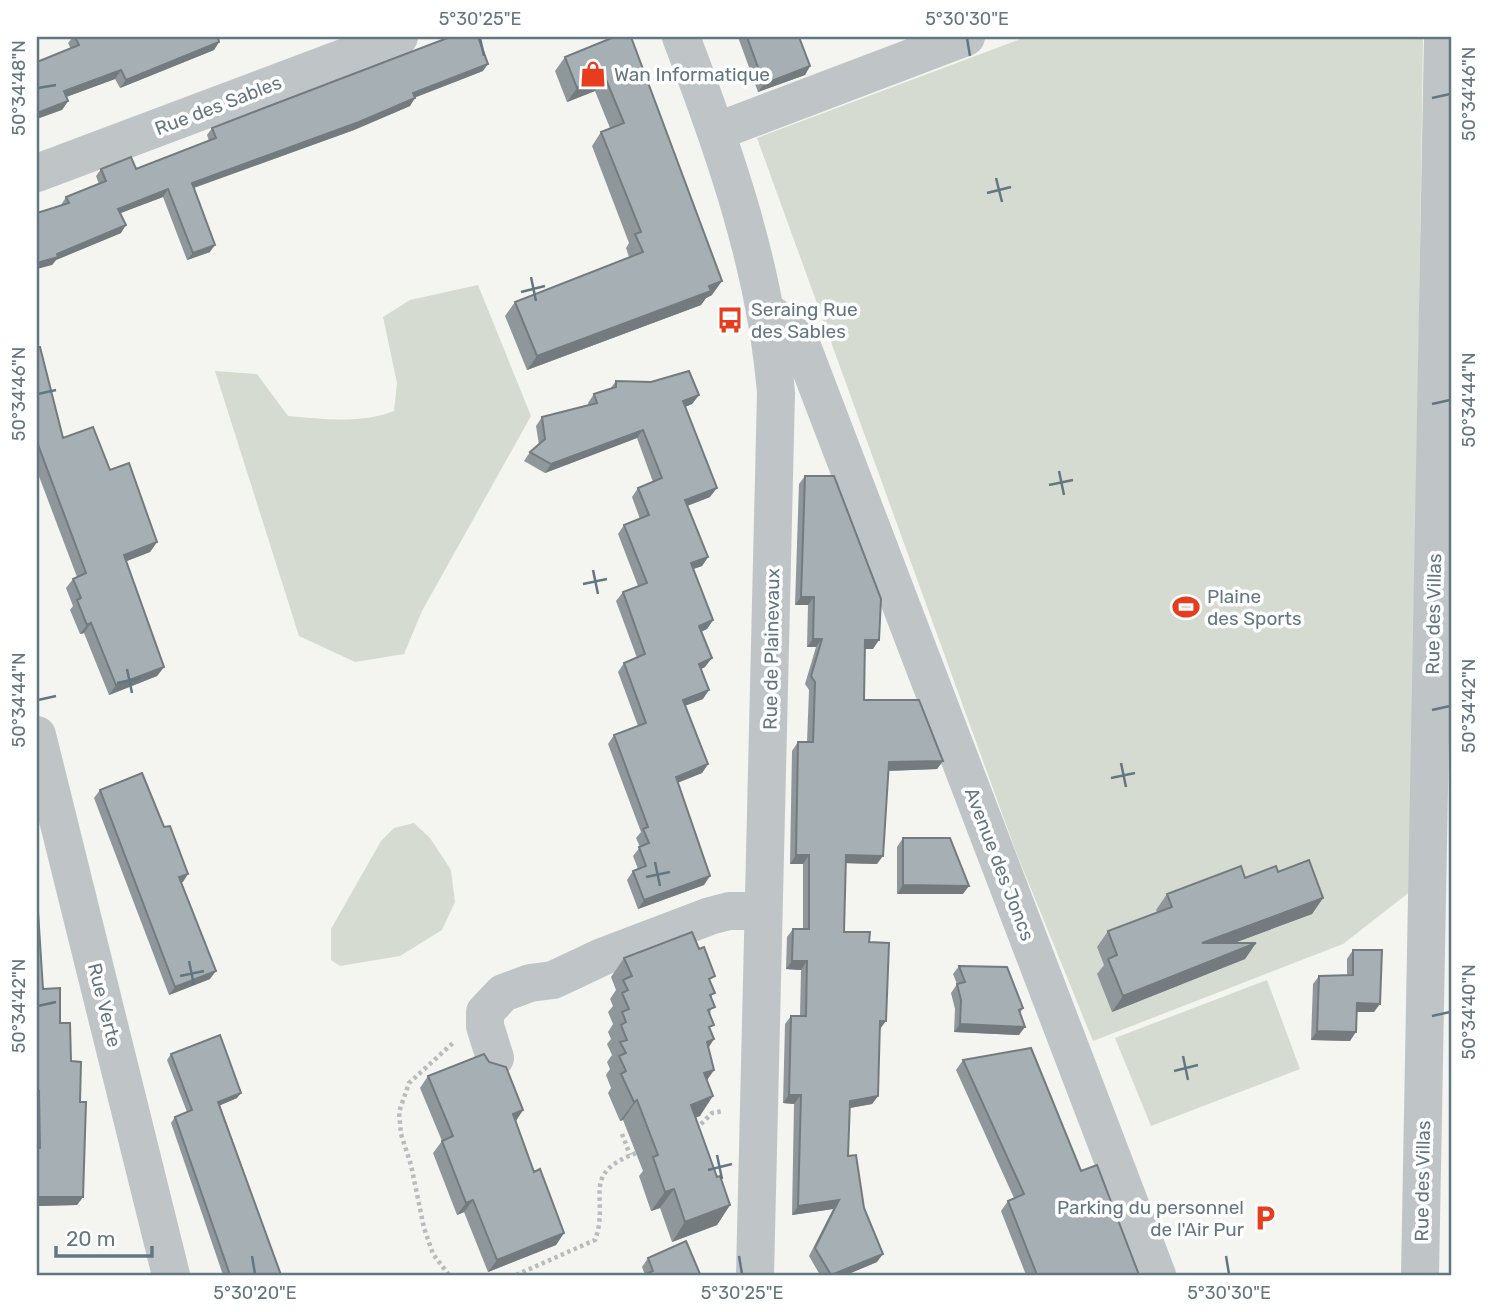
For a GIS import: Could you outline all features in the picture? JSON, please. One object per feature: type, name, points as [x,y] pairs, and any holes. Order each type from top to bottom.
[{"type":"street","name":"Rue des Sables","points":[[37,173],[399,37]]},
{"type":"street","name":"Rue de Plainevaux","points":[[681,37],[718,131],[747,228],[765,310],[776,393],[755,1275]]},
{"type":"street","points":[[718,131],[966,37]]},
{"type":"street","name":"Rue des Villas","points":[[1420,1275],[1443,37]]},
{"type":"street","name":"Avenue des Joncs","points":[[765,310],[785,324],[800,341],[1157,1275]]},
{"type":"street","points":[[776,457],[797,440],[813,438],[829,441],[843,453]]},
{"type":"street","name":"Rue Verte","points":[[37,735],[172,1275]]},
{"type":"street","points":[[495,1058],[485,1026],[485,1012],[503,993],[530,983],[553,980],[602,957],[710,916],[729,911],[763,911]]},
{"type":"path","points":[[449,1275],[430,1247],[401,1135],[399,1112],[409,1083],[444,1053],[471,1022],[485,1012]]},
{"type":"path","points":[[690,1133],[712,1113],[723,1111]]},
{"type":"path","points":[[622,1134],[631,1155]]},
{"type":"path","points":[[516,1275],[595,1240],[598,1231],[600,1180],[605,1171],[643,1151]]},
{"type":"shaded area","name":"Plaine des Sports","points":[[1026,37],[1423,37],[1411,891],[1343,944],[1093,1041],[1016,852],[757,138]]},
{"type":"shaded area","points":[[478,285],[531,416],[422,611],[404,654],[355,662],[299,636],[215,371],[257,374],[288,416],[342,420],[382,415],[394,411],[397,383],[383,317],[410,300]]},
{"type":"shaded area","points":[[414,823],[430,838],[451,870],[455,902],[442,930],[400,956],[340,966],[331,960],[331,929],[381,841],[394,828]]},
{"type":"shaded area","points":[[1267,980],[1300,1069],[1151,1126],[1115,1038]]},
{"type":"building","points":[[75,37],[218,37],[219,42],[126,80],[121,70],[64,91],[68,101],[37,113],[37,62],[79,45]]},
{"type":"building","points":[[450,37],[478,37],[488,64],[413,93],[415,98],[359,122],[192,183],[215,245],[193,253],[168,189],[118,209],[126,225],[57,254],[58,257],[37,263],[37,213],[69,203],[66,197],[106,181],[101,169],[131,157],[136,169],[216,138],[212,128]]},
{"type":"building","points":[[614,37],[631,37],[722,281],[709,286],[711,291],[537,356],[515,302],[643,252],[635,234],[641,232],[601,132],[624,123],[605,77],[577,88],[565,57]]},
{"type":"building","points":[[747,37],[799,37],[810,66],[764,84]]},
{"type":"building","points":[[37,347],[40,347],[63,438],[93,427],[110,470],[129,463],[157,542],[124,555],[164,667],[116,685],[91,623],[87,625],[77,600],[81,598],[73,579],[86,573],[37,442]]},
{"type":"building","points":[[689,371],[699,395],[683,401],[717,488],[685,500],[708,557],[691,563],[713,620],[699,626],[712,658],[699,664],[709,690],[683,700],[708,764],[676,777],[710,876],[644,900],[633,871],[646,866],[639,847],[649,843],[643,829],[648,827],[614,735],[646,723],[624,663],[645,654],[623,592],[647,583],[624,525],[649,515],[638,488],[662,478],[643,430],[551,464],[530,452],[545,439],[542,417],[597,403],[594,394],[616,387],[616,381],[651,382]]},
{"type":"building","points":[[805,476],[834,476],[881,599],[879,640],[865,640],[864,700],[919,700],[943,761],[889,762],[883,856],[846,855],[844,932],[870,932],[869,942],[889,943],[886,1021],[880,1021],[878,1096],[850,1101],[848,1156],[856,1155],[864,1208],[883,1254],[831,1275],[815,1248],[839,1200],[798,1206],[801,1095],[789,1095],[791,1016],[806,1016],[807,961],[792,961],[793,929],[809,929],[809,855],[796,855],[798,742],[813,742],[815,682],[811,676],[822,639],[813,639],[814,597],[801,597]]},
{"type":"building","points":[[142,773],[164,827],[170,826],[188,874],[179,877],[216,971],[175,987],[100,790]]},
{"type":"building","points":[[903,838],[950,838],[969,886],[903,885]]},
{"type":"building","points":[[1309,860],[1323,898],[1202,943],[1256,943],[1123,996],[1108,959],[1117,955],[1108,931],[1172,907],[1167,894],[1241,866],[1245,878],[1276,866],[1278,872]]},
{"type":"building","points":[[37,896],[43,989],[60,988],[60,1023],[70,1023],[71,1061],[81,1062],[80,1102],[86,1102],[83,1197],[37,1197],[37,1148],[40,1148],[37,1091]]},
{"type":"building","points":[[692,932],[699,949],[704,947],[715,976],[709,979],[715,993],[710,995],[715,1007],[708,1010],[714,1025],[709,1027],[714,1039],[707,1042],[714,1070],[704,1073],[713,1096],[691,1105],[730,1205],[685,1222],[674,1189],[665,1192],[653,1157],[658,1155],[637,1100],[634,1102],[621,1074],[626,1071],[619,1056],[626,1053],[620,1042],[627,1040],[621,1025],[626,1022],[622,1012],[629,1009],[622,993],[628,990],[623,980],[632,976],[624,958]]},
{"type":"building","points":[[1353,950],[1382,950],[1380,1004],[1357,1003],[1356,1032],[1317,1031],[1319,976],[1353,975]]},
{"type":"building","points":[[959,966],[1007,967],[1023,1008],[1019,1010],[1025,1027],[960,1024],[961,1000],[957,984],[965,982]]},
{"type":"building","points":[[220,1035],[241,1093],[218,1102],[281,1275],[230,1275],[175,1117],[192,1110],[171,1054]]},
{"type":"building","points":[[1031,1048],[1081,1171],[1097,1165],[1139,1275],[1037,1275],[1008,1201],[1024,1194],[963,1060]]},
{"type":"building","points":[[484,1054],[489,1062],[506,1067],[523,1110],[513,1114],[534,1172],[540,1169],[564,1233],[497,1260],[473,1200],[466,1203],[442,1141],[453,1136],[428,1076]]},
{"type":"building","points":[[686,1241],[700,1274],[644,1275],[653,1271],[648,1258]]},
{"type":"place","name":"Wan Informatique","points":[[593,74]]},
{"type":"place","name":"Seraing Rue des Sables","points":[[730,320]]},
{"type":"place","name":"Plaine des Sports","points":[[1186,607]]},
{"type":"place","name":"Parking du personnel de l'Air Pur","points":[[1265,1218]]}]
